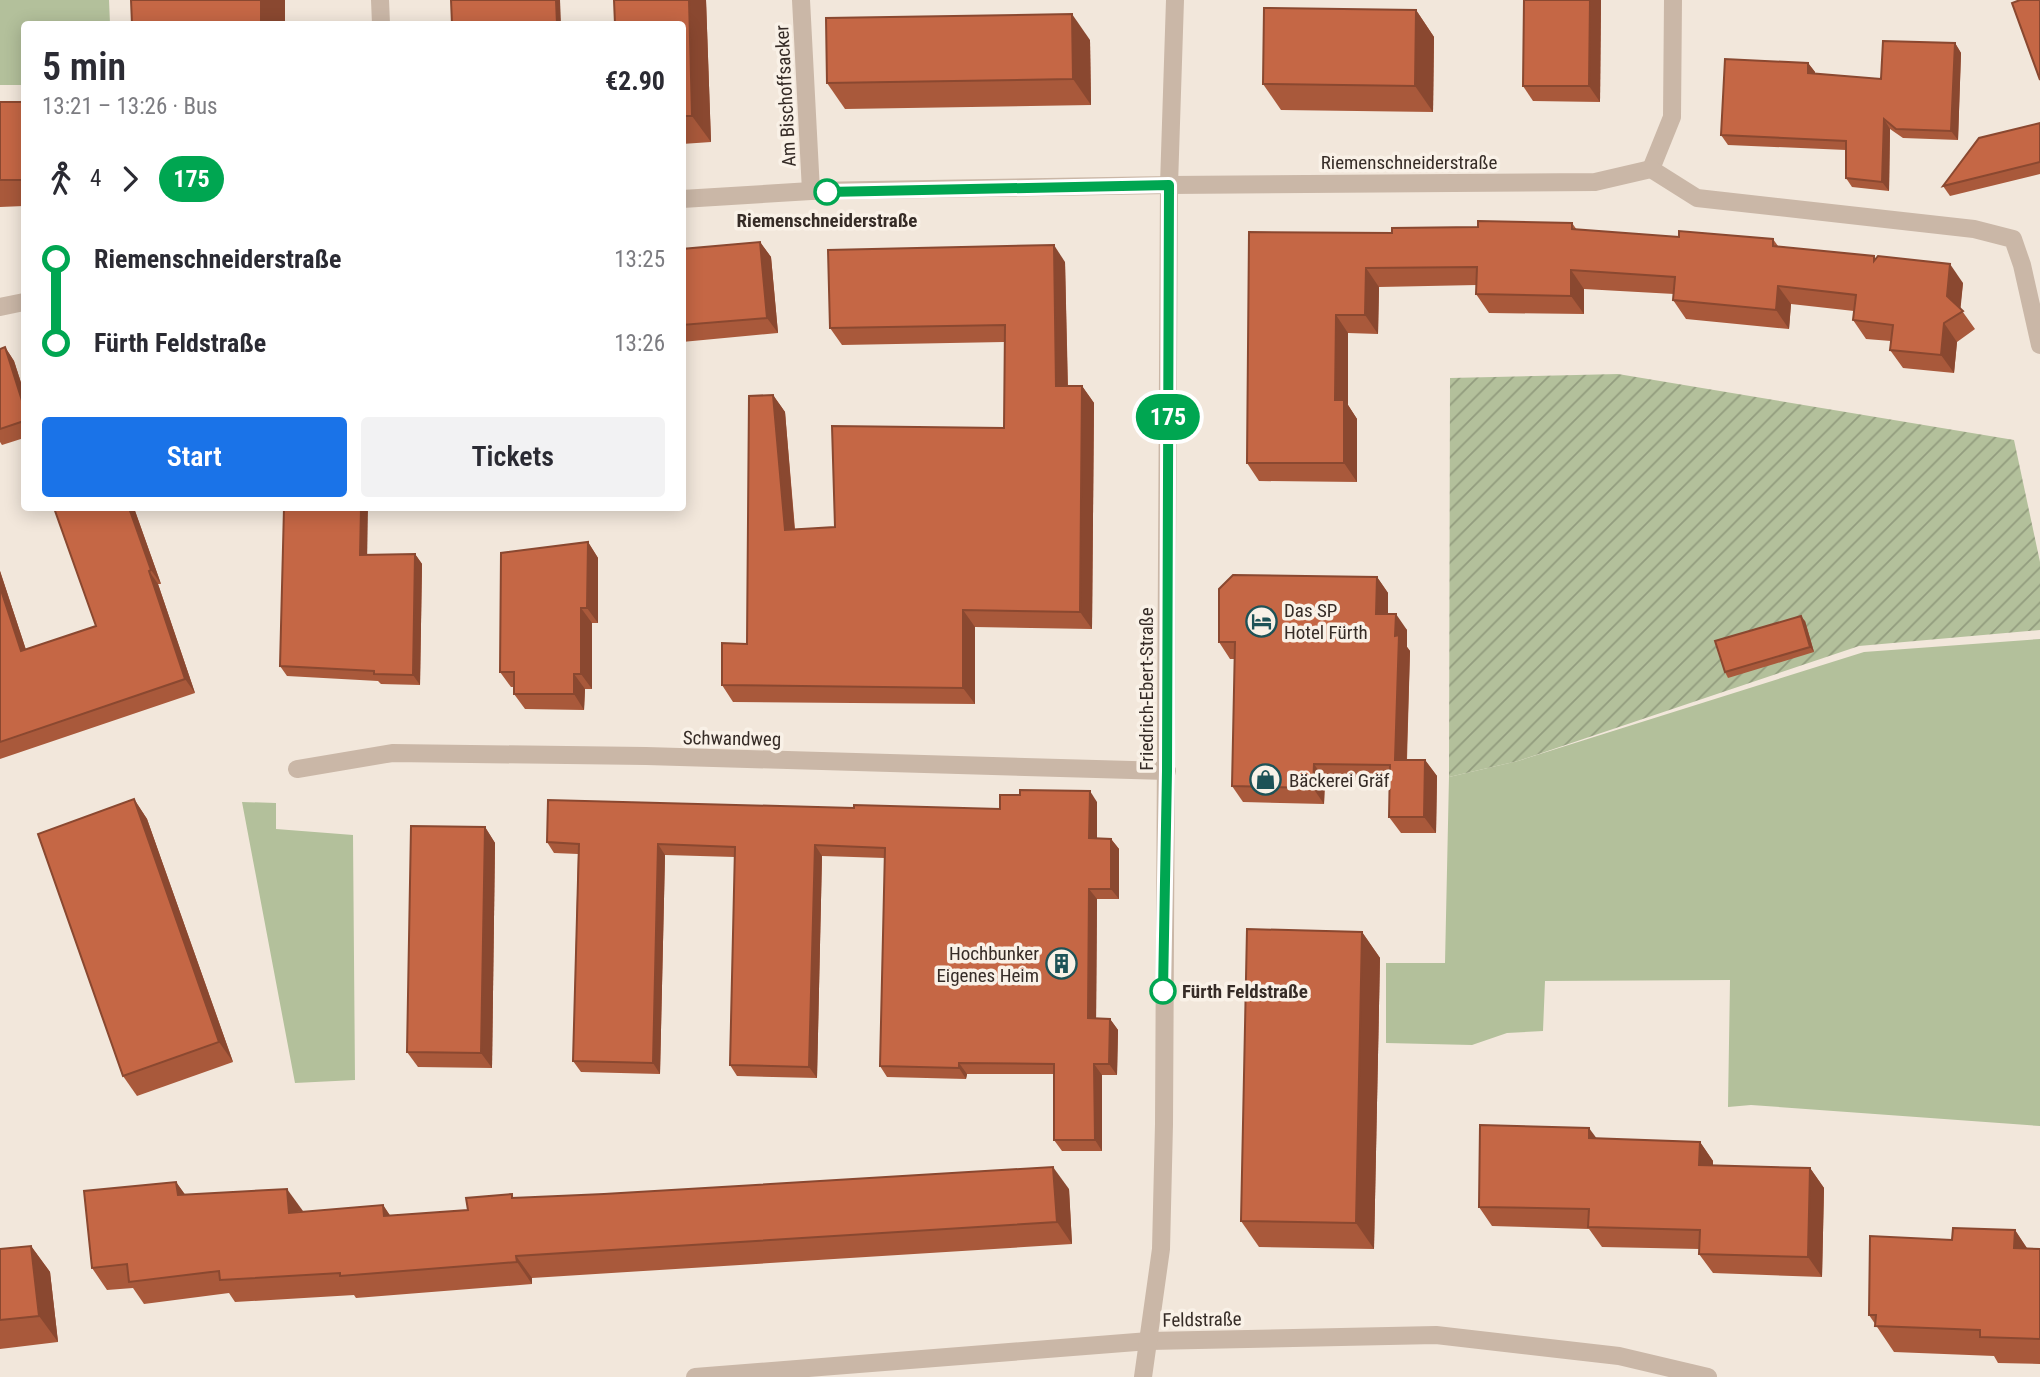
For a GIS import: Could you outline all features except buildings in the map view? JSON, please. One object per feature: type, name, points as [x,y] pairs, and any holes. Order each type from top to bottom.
[{"type":"street","points":[[380,0],[381,21]]},
{"type":"street","name":"Am Bischoffsacker","points":[[801,0],[811,191]]},
{"type":"street","name":"Friedrich-Ebert-Straße","points":[[1143,1377],[1161,1249],[1167,771],[1169,185],[1175,0]]},
{"type":"street","points":[[1673,0],[1672,117],[1651,169],[1697,198],[1974,229],[2013,239],[2022,265],[2040,345]]},
{"type":"street","name":"Riemenschneiderstraße","points":[[686,199],[811,191],[1169,185],[1595,183],[1651,169]]},
{"type":"street","points":[[0,307],[21,303]]},
{"type":"street","name":"Schwandweg","points":[[297,769],[392,753],[646,756],[1167,771]]},
{"type":"street","name":"Feldstraße","points":[[695,1377],[1149,1341],[1436,1335],[1619,1356],[1708,1377]]},
{"type":"green space","points":[[0,0],[109,0],[110,21],[21,21],[21,85],[0,85]]},
{"type":"green space","points":[[1618,374],[2014,440],[2040,562],[2040,630],[1859,646],[1518,761],[1449,777],[1450,378]]},
{"type":"green space","points":[[2040,639],[2040,1126],[1751,1105],[1728,1107],[1730,980],[1545,981],[1543,1031],[1507,1033],[1472,1045],[1386,1043],[1386,963],[1445,963],[1449,777],[1518,761],[1864,652]]},
{"type":"green space","points":[[242,802],[276,803],[276,829],[353,835],[355,1080],[295,1083]]},
{"type":"bus line","name":"175","points":[[827,192],[1169,185],[1167,771],[1163,991]]},
{"type":"place","name":"Riemenschneiderstraße","points":[[827,192]]},
{"type":"place","name":"Das SP Hotel Fürth","points":[[1261,621]]},
{"type":"place","name":"Bäckerei Gräf","points":[[1266,780]]},
{"type":"place","name":"Hochbunker Eigenes Heim","points":[[1062,964]]},
{"type":"place","name":"Fürth Feldstraße","points":[[1163,991]]}]
